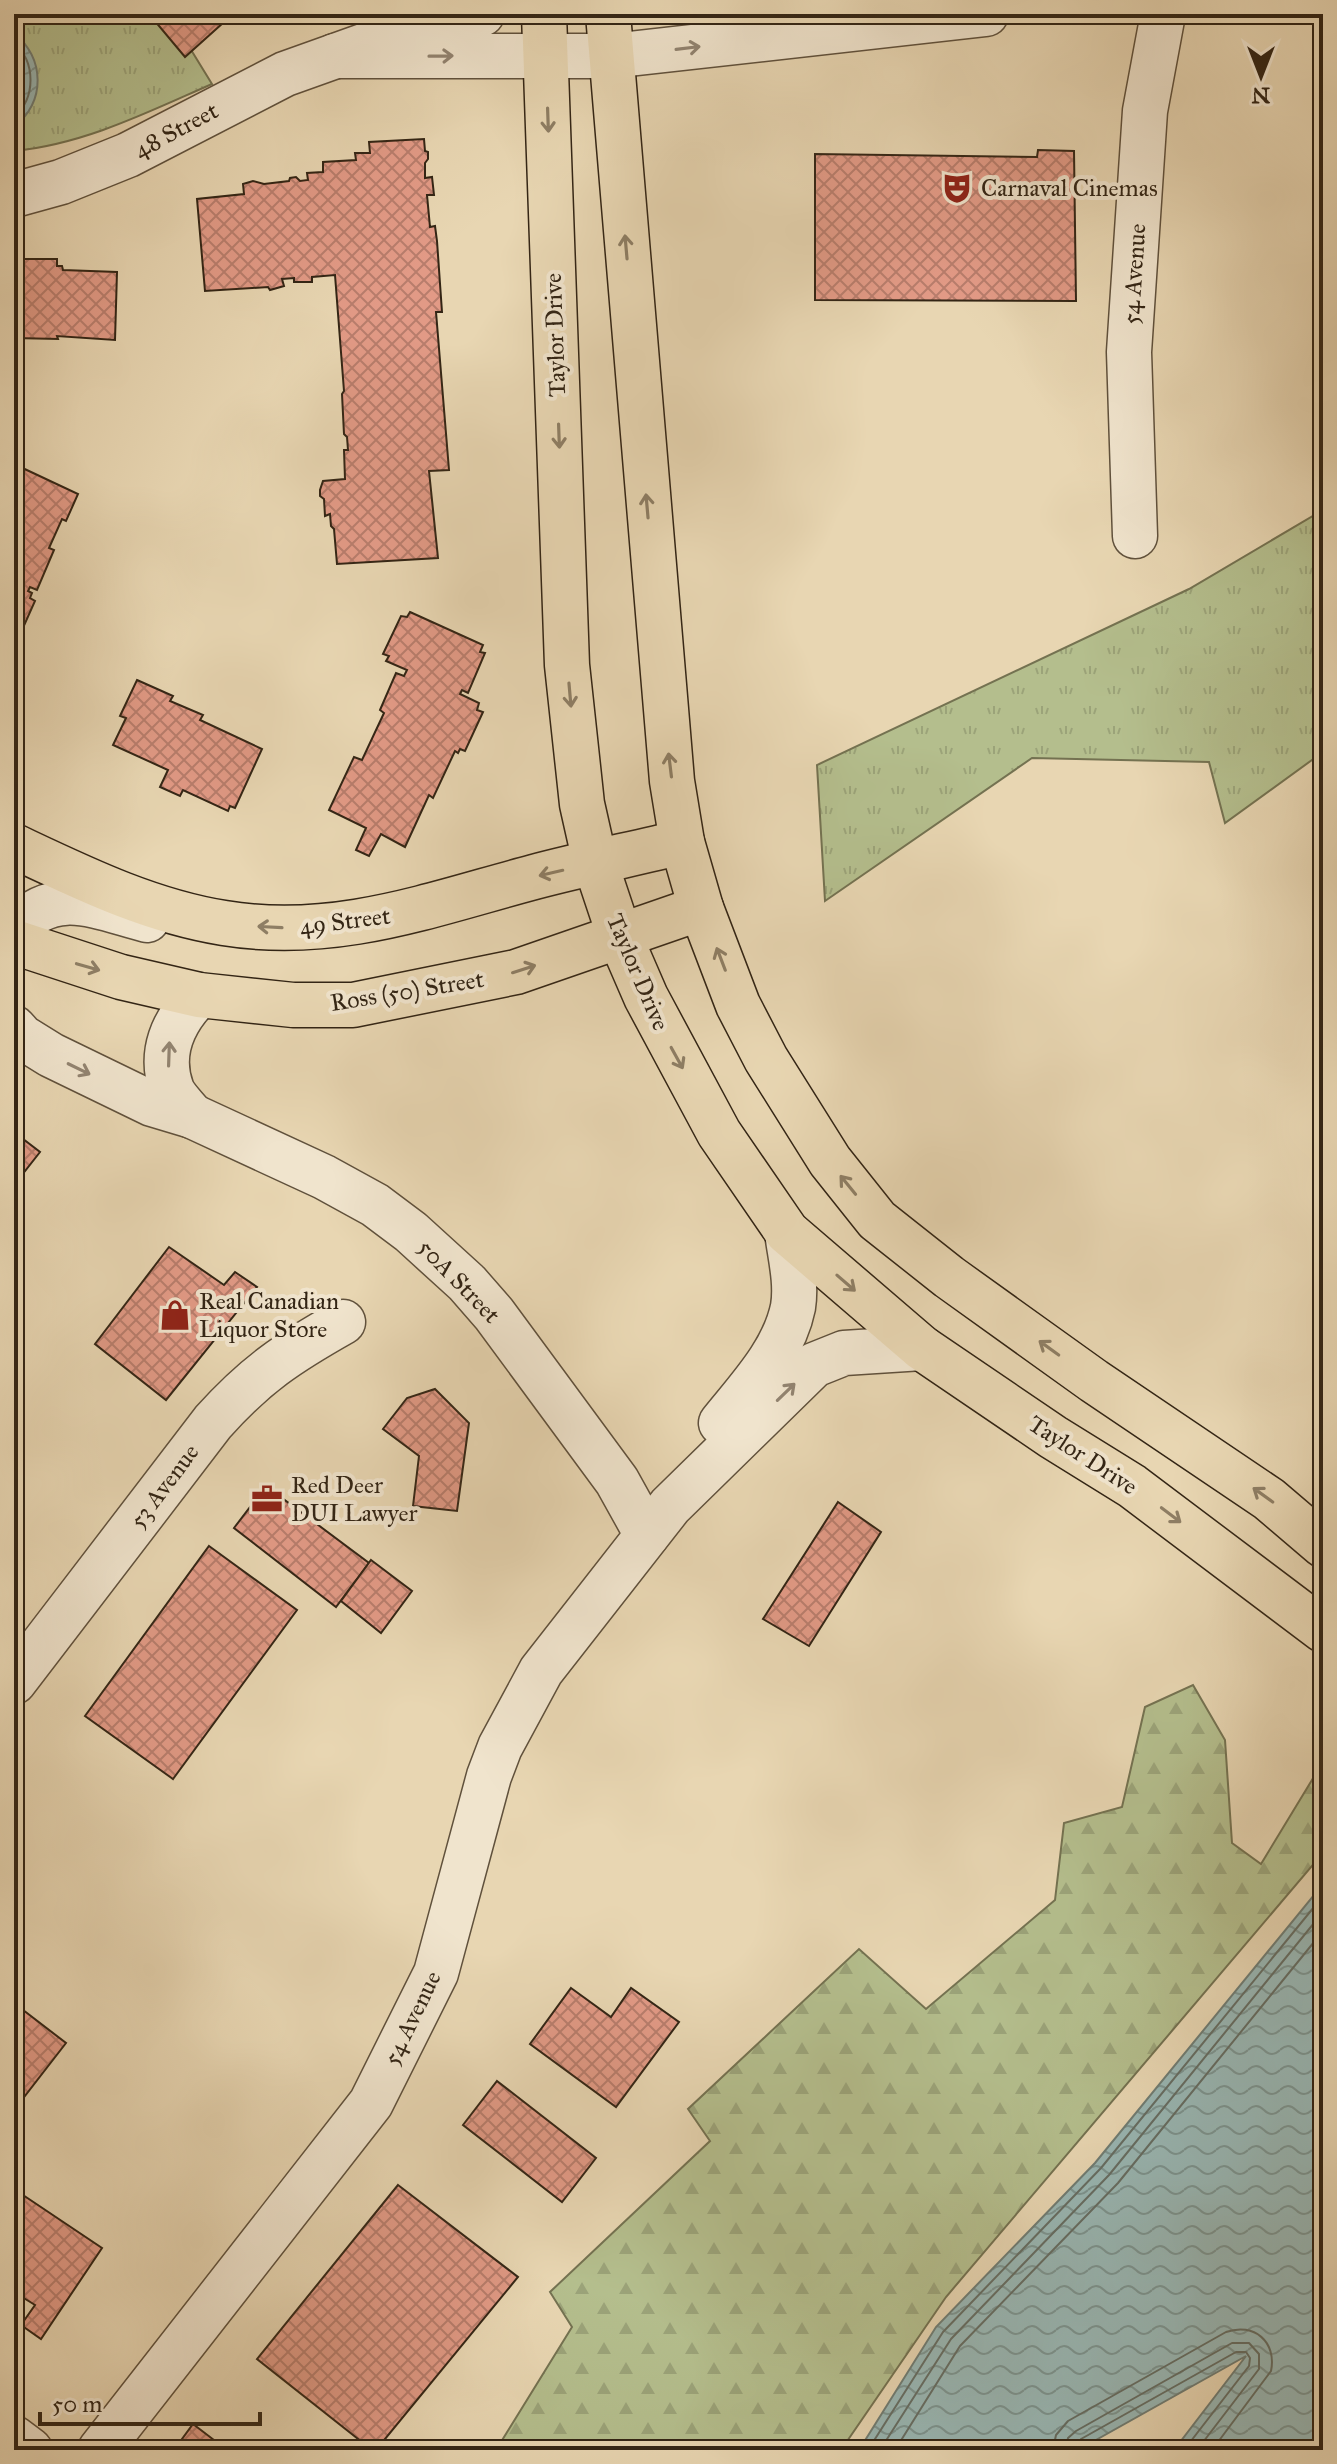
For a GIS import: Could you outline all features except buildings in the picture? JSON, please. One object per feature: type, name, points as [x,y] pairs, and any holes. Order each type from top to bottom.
[{"type":"main road","name":"Taylor Drive","points":[[544,14],[567,665],[582,804],[595,862],[620,937],[646,997],[704,1106],[787,1232],[922,1348],[1053,1437],[1132,1486],[1323,1630]]},
{"type":"main road","points":[[609,35],[664,719],[682,842],[701,908],[738,1005],[766,1059],[830,1161],[877,1220],[949,1277],[1094,1381],[1269,1499],[1323,1545]]},
{"type":"main road","name":"49 Street","points":[[14,846],[110,891],[172,912],[225,923],[317,928],[411,912],[531,877],[682,842]]},
{"type":"main road","name":"Ross (50) Street","points":[[14,942],[121,977],[199,995],[293,1005],[353,1005],[516,972],[701,908]]},
{"type":"street","name":"48 Street","points":[[14,195],[61,182],[128,155],[249,90],[335,56],[397,34],[482,14]]},
{"type":"street","name":"48 Street","points":[[335,56],[547,58],[609,35],[986,14]]},
{"type":"street","name":"54 Avenue","points":[[1135,536],[1129,352],[1145,111],[1163,14]]},
{"type":"street","points":[[14,930],[37,909],[66,901],[160,924],[225,923]]},
{"type":"street","points":[[192,1116],[173,1092],[167,1052],[170,1034],[182,1012],[199,995]]},
{"type":"street","name":"50A Street","points":[[14,1028],[22,1037],[51,1055],[152,1104],[192,1116],[352,1192],[395,1220],[437,1254],[494,1314],[617,1481],[658,1520]]},
{"type":"street","points":[[658,1520],[683,1471],[769,1362],[782,1339],[793,1307],[793,1276],[787,1232]]},
{"type":"street","name":"53 Avenue","points":[[14,1682],[213,1422],[246,1386],[285,1355],[343,1322]]},
{"type":"street","points":[[658,1520],[814,1365],[844,1353],[922,1348]]},
{"type":"street","name":"54 Avenue","points":[[100,2450],[371,2103],[436,1973],[475,1823],[500,1747],[541,1671],[658,1520]]},
{"type":"street","points":[[14,2438],[30,2450]]},
{"type":"green space","points":[[14,14],[169,14],[212,84],[91,134],[66,142],[14,151]]},
{"type":"green space","points":[[1323,510],[1323,752],[1225,823],[1209,762],[1032,758],[825,901],[817,765],[1189,589]]},
{"type":"green space","points":[[1193,1685],[1225,1740],[1232,1843],[1261,1864],[1315,1775],[1323,1777],[1323,1853],[946,2297],[841,2450],[496,2450],[572,2327],[550,2292],[710,2141],[688,2109],[859,1949],[926,2009],[1055,1900],[1064,1823],[1122,1807],[1145,1707]]},
{"type":"water","points":[[14,33],[32,55],[38,80],[32,105],[14,127]]},
{"type":"water","points":[[1323,1884],[1323,2450],[1174,2450],[1246,2356],[1078,2450],[859,2450],[936,2327],[1095,2163]]},
{"type":"place","name":"Carnaval Cinemas","points":[[957,188]]},
{"type":"place","name":"Real Canadian Liquor Store","points":[[175,1315]]},
{"type":"place","name":"Red Deer DUI Lawyer","points":[[267,1499]]}]
